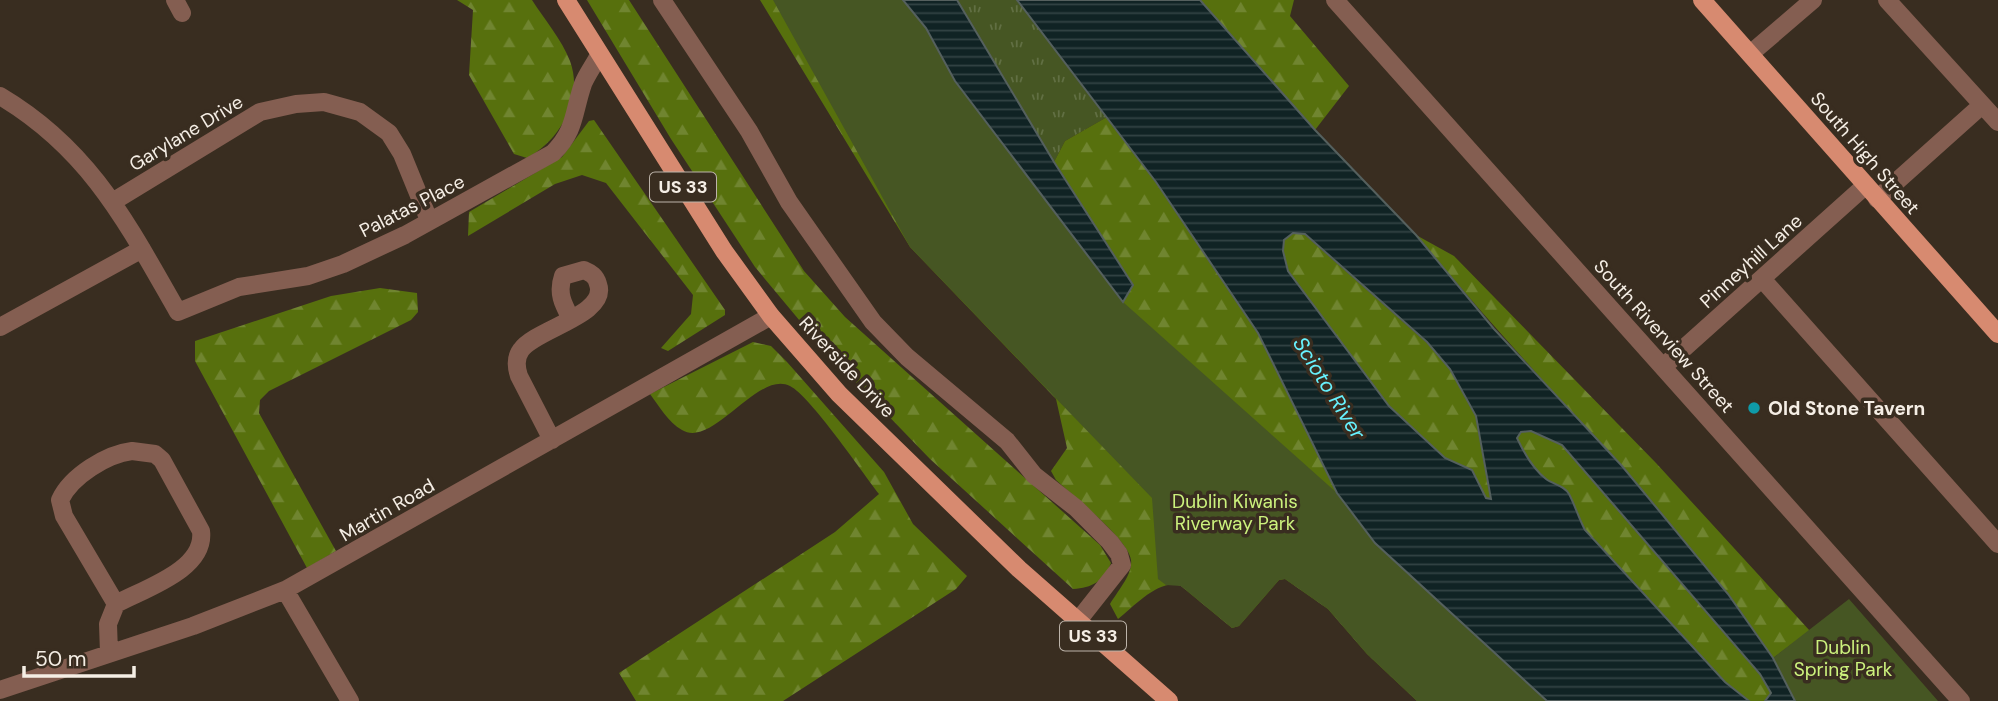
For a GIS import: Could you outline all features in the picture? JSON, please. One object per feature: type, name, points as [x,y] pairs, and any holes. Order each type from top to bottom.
[{"type":"main road","name":"Riverside Drive","points":[[566,0],[724,251],[771,316],[849,403],[1077,622],[1169,701]]},
{"type":"main road","name":"South High Street","points":[[1702,0],[1998,334]]},
{"type":"street","points":[[662,0],[749,131],[789,202],[873,322],[907,357],[1007,441],[1034,475],[1076,508],[1119,554],[1122,565],[1077,622]]},
{"type":"street","name":"South Riverview Street","points":[[1335,0],[1961,701]]},
{"type":"street","points":[[1750,54],[1813,0]]},
{"type":"street","points":[[1887,0],[1998,122]]},
{"type":"street","name":"Palatas Place","points":[[142,249],[178,312],[239,287],[309,276],[344,264],[553,153],[569,133],[576,118],[583,84],[599,55]]},
{"type":"street","points":[[0,96],[71,150],[114,201],[142,249],[0,327]]},
{"type":"street","name":"Garylane Drive","points":[[114,201],[260,113],[296,104],[324,102],[360,112],[388,133],[402,154],[429,220]]},
{"type":"street","name":"Pinneyhill Lane","points":[[1663,367],[1763,280],[1982,105]]},
{"type":"street","points":[[1763,280],[1998,544]]},
{"type":"street","name":"Martin Road","points":[[0,690],[216,618],[285,590],[771,316]]},
{"type":"street","points":[[552,440],[516,364],[526,343],[571,318]]},
{"type":"street","points":[[109,653],[108,624],[116,604],[191,561],[202,540],[201,531],[162,460],[145,452],[121,452],[85,472],[65,490],[60,500],[64,516],[116,604]]},
{"type":"street","points":[[285,590],[350,701]]},
{"type":"green space","points":[[457,0],[532,0],[567,53],[574,75],[571,104],[550,141],[527,158],[514,154],[469,75],[473,10]]},
{"type":"green space","points":[[587,0],[629,0],[804,271],[845,317],[1100,545],[1111,563],[1101,579],[1092,585],[1073,589],[930,459],[820,345],[755,267],[671,139]]},
{"type":"green space","name":"Dublin Kiwanis Riverway Park","points":[[760,0],[903,0],[1133,285],[1054,162],[1065,141],[1107,117],[1156,182],[1258,333],[1337,493],[1547,701],[1417,701],[1367,654],[1328,609],[1285,579],[1279,580],[1239,626],[1232,628],[1181,586],[1173,585],[1156,589],[1118,619],[1110,604],[1127,577],[1131,560],[1121,541],[1056,480],[1051,471],[1067,448],[1056,399],[910,247]]},
{"type":"green space","name":"Dublin Kiwanis Riverway Park","points":[[773,0],[903,0],[926,28],[955,81],[1123,302],[1337,493],[1375,543],[1547,701],[1417,701],[1367,654],[1328,609],[1285,579],[1279,580],[1239,626],[1232,628],[1181,586],[1166,585],[1158,579],[1152,498],[910,247]]},
{"type":"green space","points":[[957,0],[1017,0],[1107,117],[1065,141],[1054,162]]},
{"type":"green space","points":[[1200,0],[1294,0],[1290,16],[1349,86],[1315,130]]},
{"type":"green space","points":[[594,120],[725,310],[725,315],[668,351],[661,348],[691,314],[693,295],[606,183],[582,175],[555,184],[468,236],[469,212],[562,157],[589,121]]},
{"type":"green space","points":[[1293,233],[1304,234],[1427,343],[1450,369],[1476,416],[1491,499],[1486,498],[1472,470],[1445,458],[1389,406],[1288,271],[1283,251],[1284,240]]},
{"type":"green space","points":[[1416,235],[1454,256],[1656,463],[1810,631],[1773,658],[1732,602],[1645,495]]},
{"type":"green space","points":[[380,288],[417,293],[418,312],[411,320],[269,391],[260,400],[259,413],[336,551],[307,568],[195,361],[195,341],[331,296]]},
{"type":"green space","points":[[753,342],[771,346],[787,362],[884,472],[913,524],[967,576],[956,589],[783,701],[636,701],[619,673],[835,532],[879,494],[810,404],[790,386],[777,384],[764,389],[707,429],[694,433],[682,430],[672,423],[650,394]]},
{"type":"green space","points":[[1531,431],[1562,445],[1760,674],[1771,693],[1765,701],[1749,701],[1725,682],[1585,530],[1567,491],[1541,475],[1517,438],[1521,432]]},
{"type":"green space","name":"Dublin Spring Park","points":[[1849,599],[1938,701],[1795,701],[1773,658]]},
{"type":"water","points":[[903,0],[957,0],[1054,162],[1133,285],[1123,302],[955,81],[926,28]]},
{"type":"water","name":"Scioto River","points":[[1017,0],[1200,0],[1315,130],[1416,235],[1494,329],[1622,466],[1728,594],[1773,658],[1795,701],[1765,701],[1771,693],[1760,674],[1562,445],[1531,431],[1521,432],[1517,438],[1533,466],[1546,479],[1567,491],[1585,530],[1725,682],[1749,701],[1547,701],[1375,543],[1337,493],[1258,333],[1156,182]],"holes":[[[1293,233],[1305,234],[1427,342],[1450,369],[1476,416],[1491,499],[1486,498],[1472,470],[1445,458],[1389,406],[1288,271],[1283,251],[1284,240]]]},
{"type":"place","name":"Old Stone Tavern","points":[[1754,408]]}]
